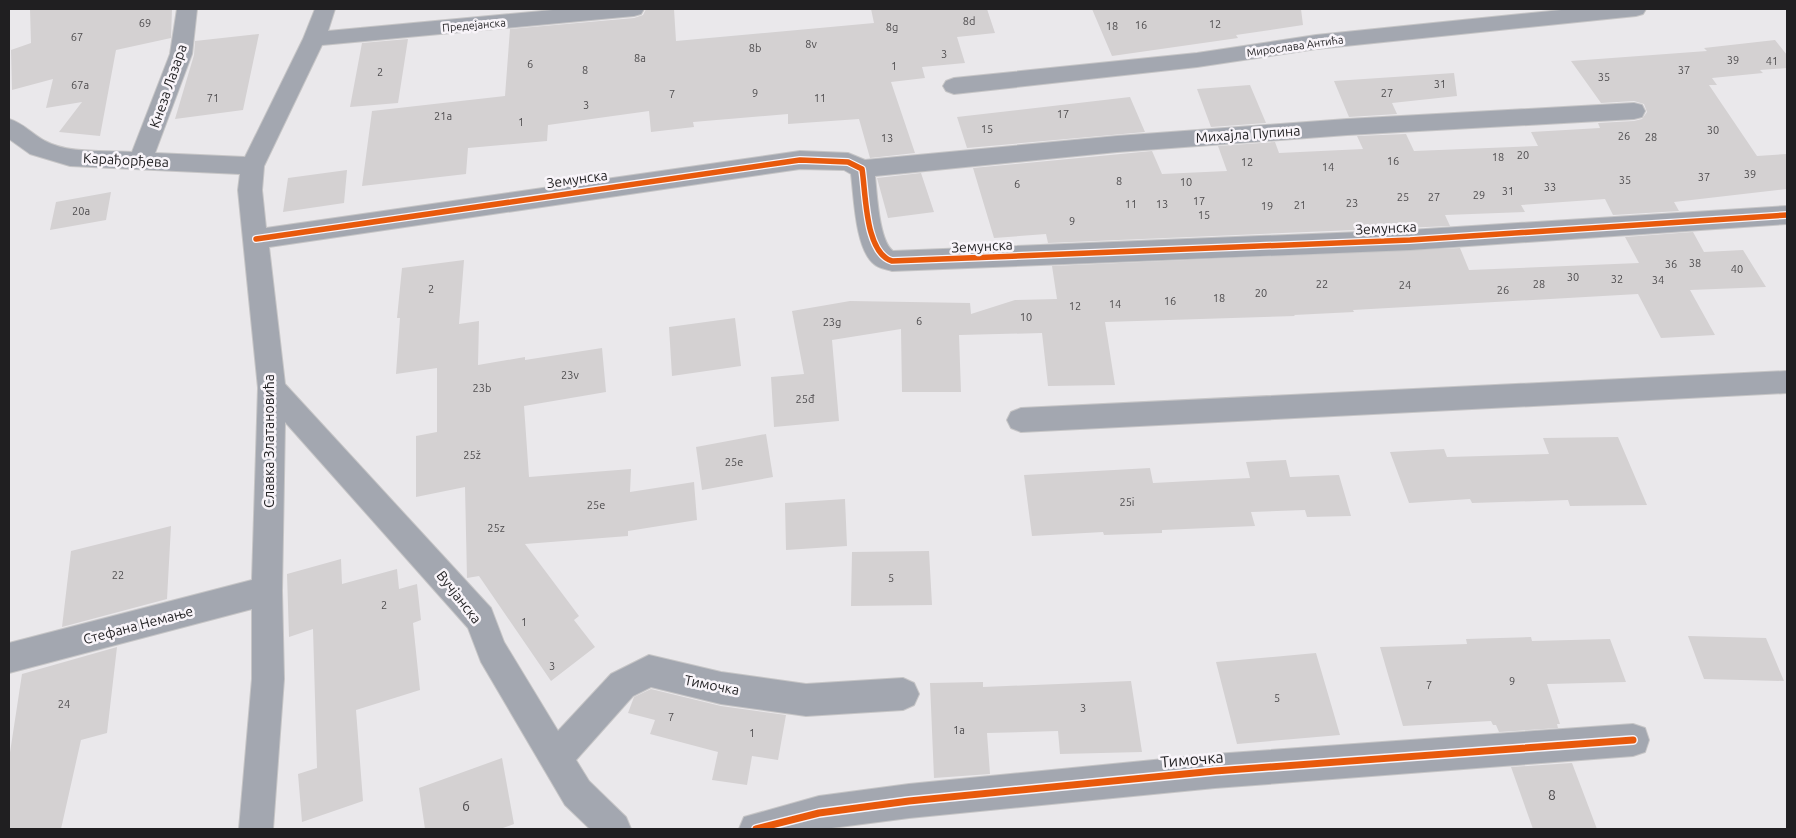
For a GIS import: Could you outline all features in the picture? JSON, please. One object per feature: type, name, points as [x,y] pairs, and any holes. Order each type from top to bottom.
[{"type":"street","name":"Кнеза Лазара","points":[[140,162],[181,54],[187,9]]},
{"type":"street","name":"Славка Златановића","points":[[256,829],[268,678],[267,591],[272,388],[250,190],[252,166],[314,39],[325,9]]},
{"type":"street","name":"Предејанска","points":[[314,39],[634,9]]},
{"type":"street","name":"Мирослава Антића","points":[[954,86],[1198,60],[1316,42],[1636,9]]},
{"type":"street","name":"Михајла Пупина","points":[[862,169],[1117,144],[1328,128],[1634,111]]},
{"type":"street","name":"Карађорђева","points":[[13,135],[38,148],[70,157],[140,162],[252,166]]},
{"type":"street","name":"Земунска","points":[[256,239],[776,162],[820,160],[848,162],[862,169],[871,232],[876,249],[881,256],[900,262],[1410,240],[1787,215]]},
{"type":"street","points":[[1020,420],[1787,382]]},
{"type":"street","name":"Вучјанска","points":[[272,388],[480,619],[492,651],[577,793],[614,829]]},
{"type":"street","name":"Стефана Немање","points":[[9,658],[267,591]]},
{"type":"street","name":"Тимочка","points":[[556,758],[622,685],[648,671],[721,688],[806,700],[903,694]]},
{"type":"street","name":"Тимочка","points":[[756,829],[819,813],[909,801],[1215,771],[1633,740]]},
{"type":"building","points":[[30,9],[172,9],[171,38],[116,50],[100,136],[59,132],[82,102],[46,108],[53,79],[12,90],[11,50],[31,43]]},
{"type":"building","points":[[646,9],[674,9],[676,41],[874,23],[871,9],[987,9],[995,33],[957,37],[965,63],[922,67],[925,78],[891,82],[915,153],[870,158],[859,119],[788,124],[788,114],[693,122],[694,127],[651,132],[649,111],[548,125],[547,141],[468,148],[466,174],[362,186],[372,111],[505,96],[510,29],[634,18],[643,15]]},
{"type":"building","points":[[1092,9],[1301,9],[1303,25],[1236,35],[1238,38],[1112,56]]},
{"type":"building","points":[[259,34],[243,110],[175,119],[194,55],[195,41]]},
{"type":"building","points":[[408,39],[398,103],[350,107],[362,43]]},
{"type":"building","points":[[1775,40],[1787,55],[1787,68],[1760,70],[1763,73],[1712,78],[1717,85],[1709,85],[1757,156],[1787,154],[1787,189],[1674,202],[1679,211],[1613,215],[1605,199],[1521,205],[1525,212],[1445,215],[1450,226],[1048,243],[1046,234],[994,238],[973,168],[1152,151],[1162,174],[1227,171],[1218,146],[1275,142],[1279,153],[1363,149],[1357,136],[1406,134],[1414,151],[1538,146],[1531,132],[1600,128],[1598,123],[1634,121],[1642,119],[1647,112],[1644,104],[1634,101],[1601,103],[1571,61],[1707,51],[1704,48]]},
{"type":"building","points":[[1454,73],[1457,96],[1392,103],[1397,114],[1349,117],[1334,81]]},
{"type":"building","points":[[1250,85],[1266,123],[1211,127],[1197,89]]},
{"type":"building","points":[[1130,97],[1145,132],[967,148],[957,117]]},
{"type":"building","points":[[347,170],[344,203],[283,212],[288,178]]},
{"type":"building","points":[[921,173],[934,212],[888,218],[877,178]]},
{"type":"building","points":[[111,192],[106,220],[50,230],[56,202]]},
{"type":"building","points":[[1693,232],[1704,252],[1743,250],[1766,287],[1690,290],[1715,335],[1661,338],[1638,294],[1353,310],[1354,312],[1295,316],[1105,322],[1115,385],[1048,386],[1042,333],[959,335],[961,392],[902,392],[901,329],[832,340],[839,421],[774,427],[771,377],[804,374],[792,311],[850,301],[970,303],[971,314],[1015,300],[1057,299],[1052,266],[1460,248],[1469,270],[1639,263],[1625,237]]},
{"type":"building","points":[[464,260],[459,324],[479,321],[478,365],[525,357],[525,360],[602,348],[606,392],[524,406],[529,477],[631,469],[630,492],[694,482],[697,520],[628,531],[628,536],[525,544],[579,616],[574,620],[595,647],[551,681],[479,576],[467,578],[465,487],[416,497],[416,436],[437,432],[437,368],[396,374],[400,318],[397,318],[402,268]]},
{"type":"building","points":[[735,318],[741,366],[672,376],[669,327]]},
{"type":"building","points":[[766,434],[773,477],[702,490],[696,447]]},
{"type":"building","points":[[1618,437],[1647,505],[1570,506],[1568,500],[1472,503],[1470,499],[1409,503],[1390,452],[1444,449],[1447,457],[1549,454],[1543,438]]},
{"type":"building","points":[[1286,460],[1290,477],[1339,475],[1351,516],[1307,517],[1305,510],[1251,512],[1255,526],[1162,530],[1162,533],[1104,535],[1103,532],[1032,536],[1024,475],[1150,468],[1153,483],[1250,478],[1246,462]]},
{"type":"building","points":[[845,499],[847,546],[786,550],[785,503]]},
{"type":"building","points":[[171,526],[167,599],[62,627],[71,551]]},
{"type":"building","points":[[929,551],[932,605],[851,606],[852,552]]},
{"type":"building","points":[[341,559],[342,584],[397,569],[399,589],[417,584],[421,620],[413,623],[420,690],[356,710],[363,801],[302,822],[298,774],[317,768],[313,629],[289,637],[287,574]]},
{"type":"building","points":[[1688,636],[1766,638],[1784,681],[1704,679]]},
{"type":"building","points":[[1531,637],[1532,641],[1610,639],[1626,682],[1547,684],[1560,724],[1557,724],[1558,728],[1499,732],[1496,725],[1493,725],[1491,721],[1403,726],[1380,647],[1467,644],[1466,639]]},
{"type":"building","points":[[117,647],[107,733],[81,740],[61,829],[9,829],[9,759],[22,674]]},
{"type":"building","points":[[1316,653],[1340,735],[1237,744],[1216,662]]},
{"type":"building","points":[[1131,681],[1142,752],[1060,754],[1058,731],[987,733],[990,774],[934,778],[930,683],[983,682],[983,687]]},
{"type":"building","points":[[651,689],[721,706],[786,715],[778,760],[752,756],[747,785],[712,780],[718,752],[650,734],[655,720],[628,713],[634,697]]},
{"type":"building","points":[[502,758],[514,824],[500,829],[425,829],[419,788]]},
{"type":"building","points":[[1572,763],[1597,829],[1533,829],[1511,767]]},
{"type":"cycle path","points":[[256,239],[800,160],[848,162],[862,169],[873,241],[881,256],[892,261],[1410,240],[1787,215]]},
{"type":"cycle path","points":[[756,829],[819,813],[909,801],[1215,771],[1633,740]]}]
